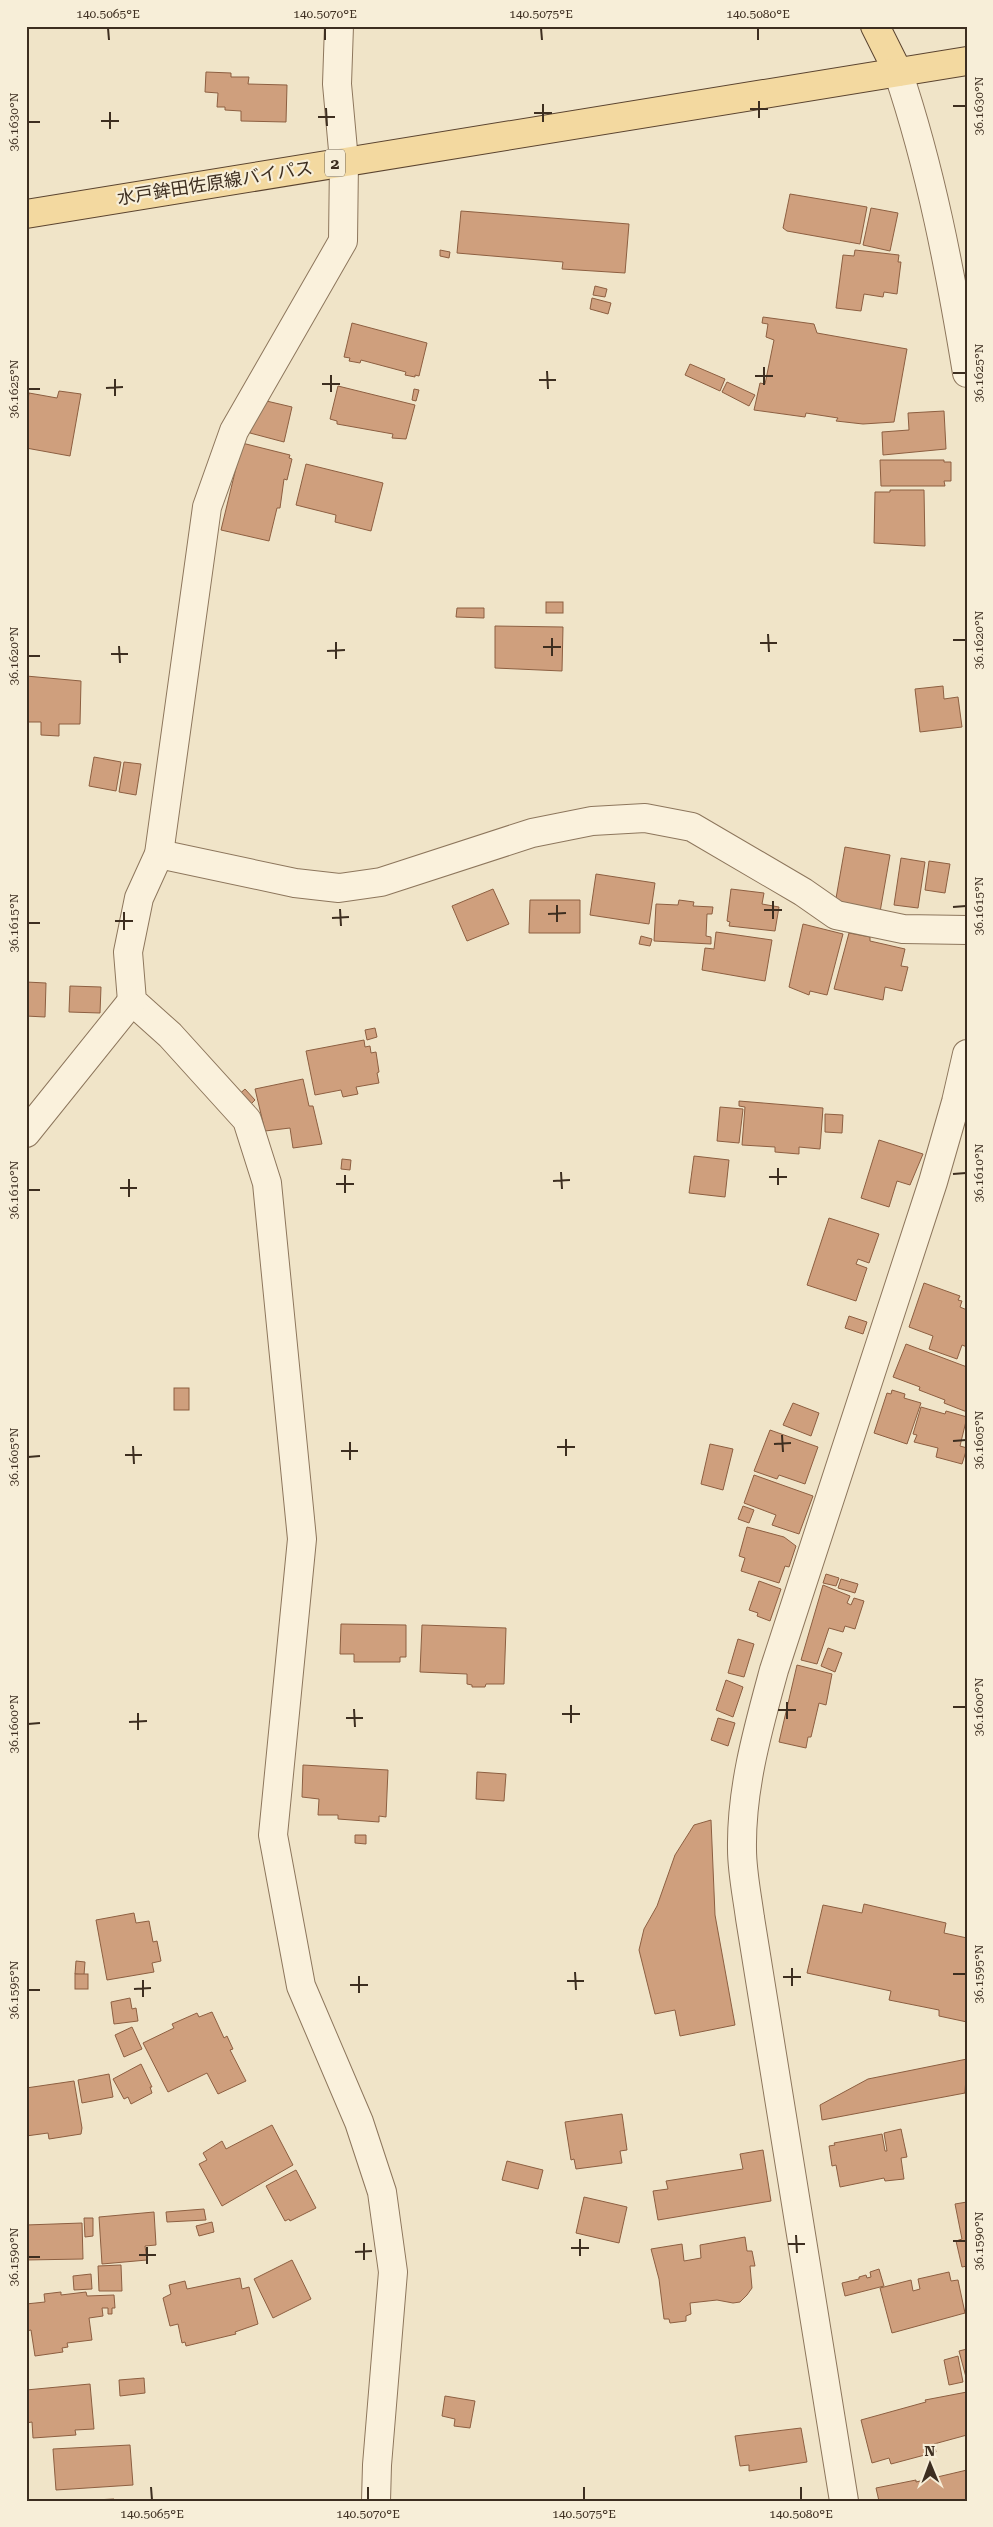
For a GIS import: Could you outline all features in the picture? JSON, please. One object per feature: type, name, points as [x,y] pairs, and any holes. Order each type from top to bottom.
[{"type":"main road","points":[[875,26],[898,72]]},
{"type":"main road","name":"水戸鉾田佐原線バイパス","points":[[26,214],[967,61]]},
{"type":"street","points":[[338,26],[337,84],[344,162],[343,241],[234,431],[207,507],[159,854],[139,898],[128,952],[132,1000],[170,1035],[247,1120],[267,1183],[302,1539],[273,1835],[301,1986],[359,2122],[382,2192],[393,2272],[376,2501]]},
{"type":"street","points":[[898,72],[916,126],[935,198],[967,373]]},
{"type":"street","points":[[159,854],[295,884],[339,888],[380,882],[532,833],[592,821],[645,818],[692,827],[803,892],[836,915],[903,929],[967,930]]},
{"type":"street","points":[[26,1133],[132,1000]]},
{"type":"street","points":[[844,2501],[750,1918],[742,1851],[744,1804],[754,1746],[774,1670],[933,1182],[967,1054]]},
{"type":"building","points":[[206,72],[231,73],[231,77],[249,77],[248,84],[287,85],[286,122],[241,121],[241,111],[225,110],[225,107],[217,107],[218,93],[205,92]]},
{"type":"building","points":[[790,194],[867,207],[860,244],[787,231],[783,228]]},
{"type":"building","points":[[871,208],[898,213],[890,251],[863,245]]},
{"type":"building","points":[[461,211],[629,224],[625,273],[562,269],[563,262],[457,253]]},
{"type":"building","points":[[440,250],[450,252],[449,258],[440,256]]},
{"type":"building","points":[[855,250],[899,255],[898,262],[901,262],[897,294],[884,292],[883,297],[864,294],[861,311],[836,308],[843,255],[854,256]]},
{"type":"building","points":[[595,286],[607,289],[605,297],[593,295]]},
{"type":"building","points":[[592,298],[611,303],[608,314],[590,309]]},
{"type":"building","points":[[763,317],[814,324],[817,333],[907,349],[894,422],[863,424],[836,421],[838,418],[806,413],[805,417],[754,410],[760,383],[765,384],[774,340],[766,337],[768,324],[762,323]]},
{"type":"building","points":[[352,323],[427,343],[419,376],[405,375],[406,372],[361,360],[360,363],[349,361],[350,358],[344,357]]},
{"type":"building","points":[[690,364],[725,379],[720,391],[685,375]]},
{"type":"building","points":[[727,382],[755,395],[749,406],[722,392]]},
{"type":"building","points":[[338,386],[415,405],[406,439],[392,438],[393,434],[337,424],[337,421],[330,419]]},
{"type":"building","points":[[414,389],[419,390],[416,401],[412,400]]},
{"type":"building","points":[[59,391],[81,394],[70,456],[26,448],[26,411],[29,393],[57,398]]},
{"type":"building","points":[[258,399],[292,407],[284,442],[250,433]]},
{"type":"building","points":[[944,411],[946,449],[883,455],[882,432],[909,430],[908,413]]},
{"type":"building","points":[[242,443],[290,455],[289,458],[292,459],[287,480],[284,479],[280,508],[277,508],[269,541],[221,530]]},
{"type":"building","points":[[880,460],[944,460],[944,462],[951,462],[951,481],[944,481],[945,486],[881,486]]},
{"type":"building","points":[[306,464],[383,483],[371,531],[335,522],[336,515],[296,505]]},
{"type":"building","points":[[890,490],[924,490],[925,546],[874,543],[875,492],[890,492]]},
{"type":"building","points":[[546,602],[563,602],[563,613],[546,613]]},
{"type":"building","points":[[457,608],[484,608],[484,618],[456,617]]},
{"type":"building","points":[[495,626],[563,627],[562,671],[495,668]]},
{"type":"building","points":[[26,676],[81,681],[80,724],[59,724],[59,736],[41,735],[41,722],[26,722]]},
{"type":"building","points":[[943,686],[944,699],[958,697],[962,727],[920,732],[915,689]]},
{"type":"building","points":[[94,757],[121,762],[116,791],[89,786]]},
{"type":"building","points":[[124,762],[141,764],[136,795],[119,792]]},
{"type":"building","points":[[845,847],[890,855],[880,912],[835,904]]},
{"type":"building","points":[[901,858],[925,862],[918,908],[894,905]]},
{"type":"building","points":[[929,861],[950,864],[945,893],[925,890]]},
{"type":"building","points":[[596,874],[655,883],[649,924],[590,915]]},
{"type":"building","points":[[493,889],[509,924],[467,941],[452,906]]},
{"type":"building","points":[[731,889],[764,893],[762,904],[779,907],[775,931],[729,926],[730,922],[727,921]]},
{"type":"building","points":[[530,900],[580,900],[580,933],[529,933]]},
{"type":"building","points":[[679,900],[694,902],[693,906],[713,907],[712,914],[707,914],[706,936],[711,937],[711,944],[654,941],[656,904],[678,905]]},
{"type":"building","points":[[803,924],[843,934],[827,995],[810,991],[809,995],[789,987]]},
{"type":"building","points":[[716,932],[772,940],[765,981],[702,970],[705,948],[714,949]]},
{"type":"building","points":[[849,933],[870,937],[870,941],[905,949],[901,966],[908,967],[902,991],[885,987],[883,1000],[834,989]]},
{"type":"building","points":[[641,936],[652,939],[650,946],[639,944]]},
{"type":"building","points":[[26,982],[46,983],[45,1017],[26,1016]]},
{"type":"building","points":[[70,986],[101,987],[100,1013],[69,1012]]},
{"type":"building","points":[[375,1028],[377,1037],[367,1040],[365,1030]]},
{"type":"building","points":[[364,1040],[365,1047],[370,1046],[371,1053],[376,1052],[379,1083],[356,1087],[358,1094],[343,1097],[341,1090],[315,1095],[306,1051]]},
{"type":"building","points":[[303,1079],[309,1106],[313,1106],[322,1144],[293,1148],[290,1128],[265,1131],[255,1089]]},
{"type":"building","points":[[245,1089],[255,1100],[246,1109],[235,1098]]},
{"type":"building","points":[[739,1101],[823,1108],[820,1149],[799,1147],[799,1154],[775,1152],[775,1147],[742,1145],[745,1107],[739,1106]]},
{"type":"building","points":[[720,1107],[743,1109],[739,1143],[717,1141]]},
{"type":"building","points":[[825,1114],[843,1115],[842,1133],[825,1132]]},
{"type":"building","points":[[879,1140],[923,1154],[910,1185],[897,1181],[889,1207],[861,1198]]},
{"type":"building","points":[[694,1156],[729,1160],[725,1197],[689,1193]]},
{"type":"building","points":[[342,1159],[351,1160],[350,1170],[341,1169]]},
{"type":"building","points":[[829,1218],[879,1234],[869,1263],[858,1259],[856,1264],[867,1268],[856,1301],[807,1285]]},
{"type":"building","points":[[924,1283],[960,1296],[958,1300],[962,1301],[960,1307],[967,1310],[967,1347],[962,1345],[957,1359],[929,1349],[933,1336],[909,1327]]},
{"type":"building","points":[[849,1316],[867,1322],[863,1334],[845,1328]]},
{"type":"building","points":[[906,1344],[967,1367],[967,1412],[944,1403],[945,1400],[919,1390],[920,1387],[893,1377]]},
{"type":"building","points":[[174,1388],[189,1388],[189,1410],[174,1410]]},
{"type":"building","points":[[892,1390],[905,1394],[904,1398],[921,1403],[907,1444],[874,1433],[887,1393],[891,1394]]},
{"type":"building","points":[[793,1403],[819,1413],[811,1436],[783,1425]]},
{"type":"building","points":[[921,1407],[945,1414],[946,1411],[967,1417],[960,1446],[967,1448],[962,1464],[936,1457],[938,1448],[914,1442],[917,1435],[913,1434]]},
{"type":"building","points":[[770,1430],[818,1447],[805,1484],[779,1475],[777,1479],[754,1471]]},
{"type":"building","points":[[710,1444],[733,1449],[723,1490],[701,1484]]},
{"type":"building","points":[[754,1475],[813,1496],[799,1534],[772,1525],[776,1515],[744,1503]]},
{"type":"building","points":[[743,1506],[754,1510],[749,1523],[738,1519]]},
{"type":"building","points":[[747,1527],[784,1537],[796,1546],[789,1567],[785,1566],[779,1583],[741,1571],[745,1558],[739,1556]]},
{"type":"building","points":[[826,1574],[839,1578],[836,1586],[823,1583]]},
{"type":"building","points":[[841,1579],[858,1584],[855,1593],[838,1588]]},
{"type":"building","points":[[759,1581],[781,1589],[770,1621],[757,1616],[758,1613],[749,1610]]},
{"type":"building","points":[[823,1585],[850,1596],[847,1603],[851,1605],[854,1598],[864,1601],[855,1629],[845,1626],[843,1632],[829,1628],[817,1664],[801,1660]]},
{"type":"building","points":[[341,1624],[406,1625],[406,1657],[400,1657],[400,1662],[354,1662],[354,1654],[340,1654]]},
{"type":"building","points":[[422,1625],[506,1628],[504,1684],[486,1684],[485,1687],[472,1687],[472,1685],[467,1684],[467,1674],[420,1672]]},
{"type":"building","points":[[738,1639],[754,1644],[744,1677],[728,1673]]},
{"type":"building","points":[[828,1648],[842,1653],[835,1672],[821,1666]]},
{"type":"building","points":[[797,1665],[832,1674],[826,1705],[819,1703],[811,1737],[808,1737],[806,1748],[779,1742]]},
{"type":"building","points":[[726,1680],[743,1687],[733,1717],[716,1710]]},
{"type":"building","points":[[718,1718],[735,1723],[728,1746],[711,1740]]},
{"type":"building","points":[[303,1765],[388,1770],[386,1817],[379,1816],[379,1822],[338,1819],[338,1815],[318,1815],[319,1799],[302,1797]]},
{"type":"building","points":[[477,1772],[506,1774],[504,1801],[476,1799]]},
{"type":"building","points":[[711,1820],[715,1915],[735,2025],[680,2036],[675,2010],[655,2014],[639,1950],[644,1929],[657,1906],[675,1855],[694,1825]]},
{"type":"building","points":[[355,1835],[366,1835],[366,1844],[355,1843]]},
{"type":"building","points":[[864,1904],[946,1923],[944,1933],[967,1938],[967,2022],[939,2016],[939,2010],[889,2000],[891,1991],[807,1973],[823,1905],[862,1913]]},
{"type":"building","points":[[134,1913],[136,1923],[149,1921],[153,1942],[157,1941],[161,1961],[152,1963],[154,1972],[107,1980],[96,1920]]},
{"type":"building","points":[[76,1961],[85,1962],[84,1975],[75,1974]]},
{"type":"building","points":[[75,1974],[88,1974],[88,1989],[75,1989]]},
{"type":"building","points":[[130,1998],[132,2009],[136,2008],[138,2021],[114,2024],[111,2002]]},
{"type":"building","points":[[212,2012],[224,2038],[227,2036],[233,2049],[230,2050],[246,2081],[218,2094],[207,2073],[168,2092],[143,2043],[174,2028],[172,2024],[197,2013],[199,2017]]},
{"type":"building","points":[[132,2027],[142,2049],[124,2057],[115,2035]]},
{"type":"building","points":[[967,2059],[965,2093],[822,2120],[820,2105],[868,2079]]},
{"type":"building","points":[[141,2064],[152,2087],[150,2087],[152,2093],[131,2104],[128,2097],[124,2099],[113,2079]]},
{"type":"building","points":[[109,2074],[113,2097],[82,2103],[78,2080]]},
{"type":"building","points":[[74,2081],[82,2128],[81,2134],[49,2139],[48,2133],[26,2136],[26,2088]]},
{"type":"building","points":[[622,2114],[627,2150],[620,2151],[622,2163],[576,2169],[574,2159],[571,2160],[565,2122]]},
{"type":"building","points":[[272,2125],[293,2165],[222,2206],[199,2164],[207,2160],[203,2153],[222,2141],[226,2149]]},
{"type":"building","points":[[901,2129],[907,2157],[901,2158],[904,2179],[885,2181],[884,2178],[840,2187],[836,2165],[832,2166],[829,2146],[835,2145],[834,2143],[882,2134],[885,2151],[887,2151],[884,2133]]},
{"type":"building","points":[[763,2150],[771,2201],[658,2220],[653,2191],[668,2189],[666,2181],[743,2169],[740,2154]]},
{"type":"building","points":[[507,2161],[543,2170],[538,2189],[502,2180]]},
{"type":"building","points":[[296,2170],[316,2208],[290,2221],[289,2219],[285,2221],[266,2186]]},
{"type":"building","points":[[584,2197],[627,2207],[619,2243],[576,2233]]},
{"type":"building","points":[[967,2202],[967,2266],[962,2267],[956,2241],[962,2239],[955,2204]]},
{"type":"building","points":[[204,2209],[206,2220],[167,2222],[166,2212]]},
{"type":"building","points":[[154,2212],[156,2245],[145,2246],[147,2260],[102,2264],[99,2217]]},
{"type":"building","points":[[84,2218],[93,2218],[93,2236],[85,2237]]},
{"type":"building","points":[[212,2222],[214,2232],[199,2236],[196,2226]]},
{"type":"building","points":[[82,2223],[83,2259],[26,2260],[26,2225]]},
{"type":"building","points":[[745,2237],[747,2251],[752,2251],[755,2266],[750,2266],[752,2288],[747,2295],[740,2302],[733,2303],[717,2300],[690,2303],[691,2314],[686,2316],[686,2321],[670,2323],[669,2319],[664,2319],[659,2279],[651,2249],[682,2244],[684,2261],[701,2258],[700,2245]]},
{"type":"building","points":[[292,2260],[311,2299],[273,2318],[254,2279]]},
{"type":"building","points":[[121,2265],[122,2291],[99,2291],[98,2266]]},
{"type":"building","points":[[879,2269],[884,2286],[845,2296],[842,2283],[859,2279],[859,2277],[866,2275],[867,2278],[871,2277],[870,2272]]},
{"type":"building","points":[[949,2272],[951,2281],[958,2280],[965,2313],[892,2333],[880,2288],[911,2280],[913,2291],[920,2289],[918,2279]]},
{"type":"building","points":[[91,2274],[92,2289],[74,2290],[73,2276]]},
{"type":"building","points":[[240,2278],[242,2289],[249,2287],[258,2324],[235,2332],[236,2334],[186,2346],[185,2342],[182,2343],[178,2324],[170,2326],[163,2298],[171,2294],[169,2285],[185,2281],[187,2289]]},
{"type":"building","points":[[61,2292],[61,2295],[86,2292],[87,2296],[114,2295],[115,2308],[112,2308],[112,2314],[108,2314],[108,2308],[102,2308],[103,2316],[89,2318],[92,2340],[67,2343],[68,2347],[62,2348],[63,2352],[35,2356],[31,2330],[26,2331],[26,2304],[45,2302],[44,2294]]},
{"type":"building","points":[[967,2349],[967,2381],[959,2351]]},
{"type":"building","points":[[958,2356],[963,2382],[949,2385],[944,2360]]},
{"type":"building","points":[[144,2378],[145,2393],[120,2396],[119,2380]]},
{"type":"building","points":[[90,2384],[94,2429],[75,2430],[76,2435],[33,2438],[32,2422],[26,2423],[26,2390]]},
{"type":"building","points":[[967,2392],[967,2435],[934,2444],[936,2452],[891,2464],[889,2458],[872,2463],[861,2420],[926,2402],[925,2400]]},
{"type":"building","points":[[445,2396],[475,2401],[470,2428],[454,2426],[455,2419],[442,2416]]},
{"type":"building","points":[[801,2428],[807,2462],[749,2471],[749,2465],[740,2466],[735,2436]]},
{"type":"building","points":[[130,2445],[133,2485],[56,2490],[53,2449]]},
{"type":"building","points":[[967,2470],[967,2501],[879,2501],[876,2488],[916,2480],[916,2482]]},
{"type":"building","points":[[114,2499],[114,2501],[75,2501]]}]
